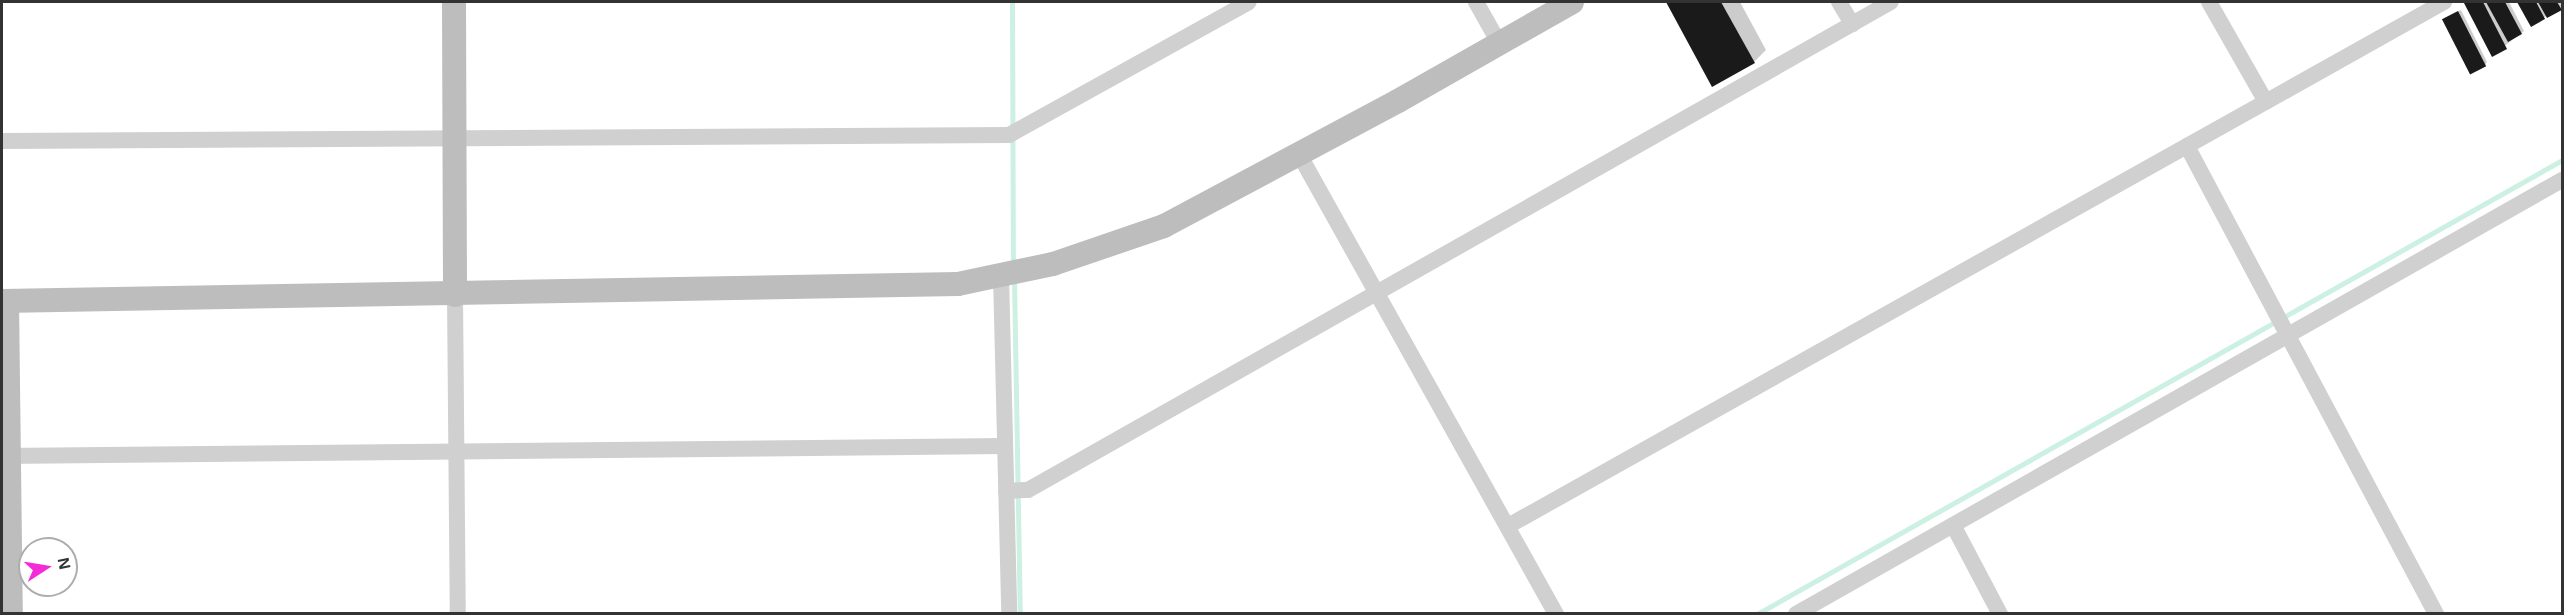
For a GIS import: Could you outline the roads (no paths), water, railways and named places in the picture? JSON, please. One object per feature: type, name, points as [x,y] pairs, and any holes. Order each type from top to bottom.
[{"type":"street","points":[[454,2],[454,295],[458,614]]},
{"type":"street","points":[[2,141],[1009,135],[1249,2]]},
{"type":"street","points":[[1476,2],[1499,43]]},
{"type":"street","points":[[11,614],[5,456],[4,301],[907,287],[958,284],[1102,250],[1164,226],[1299,154],[1572,2]]},
{"type":"street","points":[[1839,2],[1852,24]]},
{"type":"street","points":[[1006,490],[1028,490],[1891,2]]},
{"type":"street","points":[[2209,2],[2266,102]]},
{"type":"street","points":[[1508,526],[2445,2]]},
{"type":"street","points":[[2187,146],[2290,334],[2436,614]]},
{"type":"street","points":[[1299,154],[1556,614]]},
{"type":"street","points":[[1796,614],[2562,180]]},
{"type":"street","points":[[1001,275],[1009,614]]},
{"type":"street","points":[[5,456],[1005,446]]},
{"type":"street","points":[[1953,525],[2000,614]]},
{"type":"waterway","points":[[1012,2],[1013,267]]},
{"type":"waterway","points":[[1757,614],[2562,160]]},
{"type":"waterway","points":[[1014,279],[1020,614]]}]
